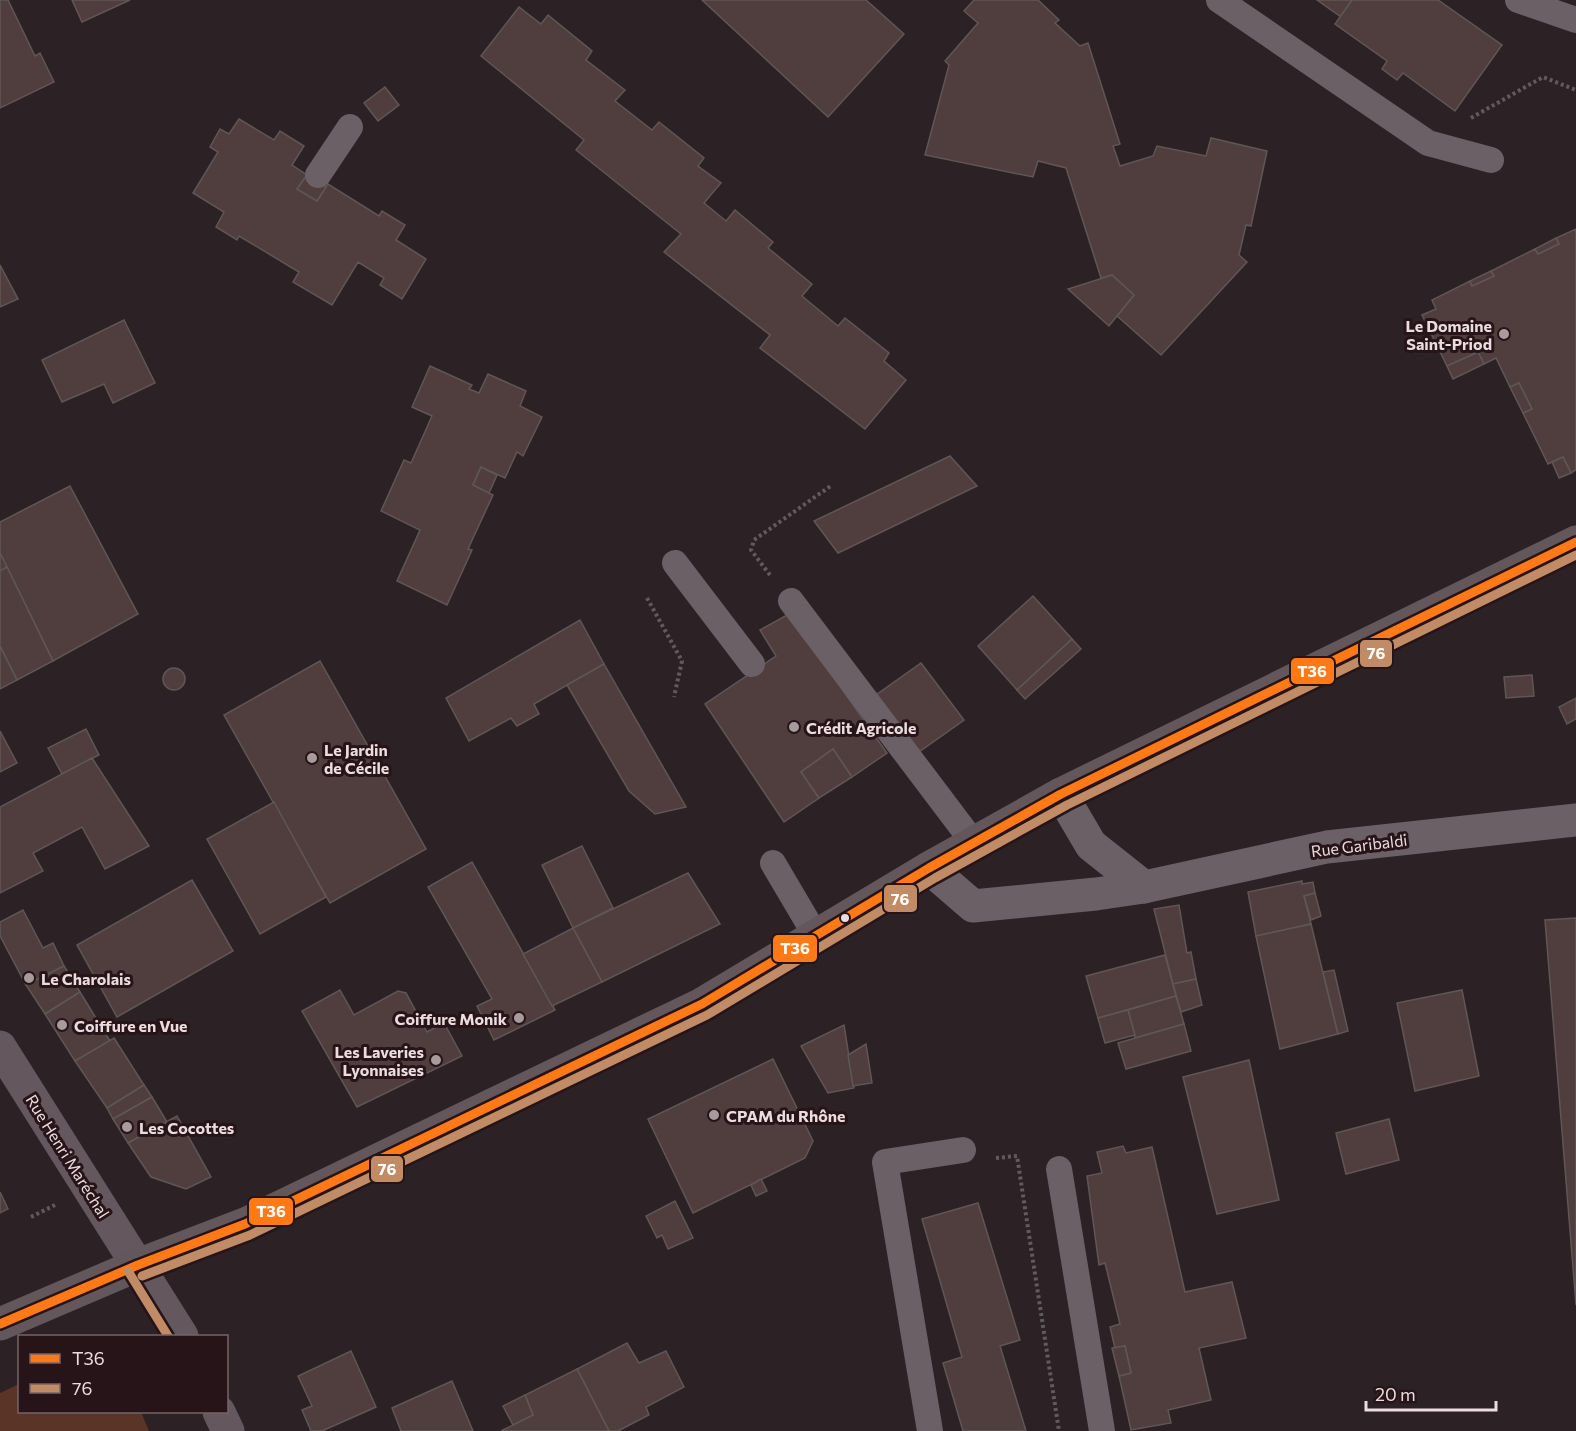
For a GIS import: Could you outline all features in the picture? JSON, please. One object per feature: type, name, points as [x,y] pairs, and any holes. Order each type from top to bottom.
[{"type":"main road","points":[[0,1324],[138,1265],[245,1224],[691,1009],[973,842],[1061,794],[1576,542]]},
{"type":"street","points":[[1061,794],[1091,845],[1144,887]]},
{"type":"street","name":"Rue Garibaldi","points":[[929,868],[973,906],[1144,887],[1327,847],[1576,820]]},
{"type":"street","name":"Rue Henri Maréchal","points":[[0,1047],[181,1335]]},
{"type":"street","points":[[219,1413],[228,1431]]},
{"type":"lane","points":[[1219,0],[1428,143],[1491,160]]},
{"type":"lane","points":[[1518,0],[1576,20]]},
{"type":"lane","points":[[318,175],[350,127]]},
{"type":"lane","points":[[675,563],[752,664]]},
{"type":"lane","points":[[790,601],[973,842]]},
{"type":"lane","points":[[773,863],[816,936]]},
{"type":"lane","points":[[930,1431],[885,1162],[963,1150]]},
{"type":"lane","points":[[1059,1169],[1102,1431]]},
{"type":"path","points":[[1428,143],[1544,77],[1576,90]]},
{"type":"path","points":[[790,601],[751,550],[754,540],[832,485]]},
{"type":"path","points":[[647,598],[682,660],[674,697]]},
{"type":"path","points":[[963,1150],[978,1160],[1017,1156],[1059,1431]]},
{"type":"shaded area","points":[[18,1384],[18,1413],[141,1413],[149,1431],[0,1431],[0,1393]]},
{"type":"building","points":[[0,0],[8,0],[35,56],[40,53],[54,82],[0,108]]},
{"type":"building","points":[[72,0],[130,0],[82,22]]},
{"type":"building","points":[[702,0],[866,0],[904,34],[828,117]]},
{"type":"building","points":[[974,0],[1038,0],[1059,20],[1055,23],[1080,46],[1088,43],[1120,144],[1113,146],[1120,166],[1153,156],[1157,146],[1206,156],[1211,138],[1267,151],[1251,226],[1246,225],[1239,255],[1247,262],[1161,355],[1117,316],[1134,295],[1112,275],[1101,278],[1066,168],[1038,161],[1033,177],[925,155],[949,65],[945,61],[978,23],[964,11]]},
{"type":"building","points":[[1317,0],[1352,0],[1341,17]]},
{"type":"building","points":[[1352,0],[1438,0],[1502,45],[1455,111],[1403,73],[1397,80],[1382,69],[1387,61],[1335,24]]},
{"type":"building","points":[[519,7],[541,24],[548,15],[592,51],[586,60],[625,90],[615,101],[652,130],[659,122],[704,158],[698,166],[721,183],[704,203],[726,221],[735,210],[773,242],[768,248],[812,284],[802,296],[838,326],[845,318],[889,353],[884,361],[906,380],[865,429],[760,348],[770,335],[664,252],[681,234],[576,150],[584,140],[481,56]]},
{"type":"building","points":[[385,87],[399,105],[378,121],[364,103]]},
{"type":"building","points":[[239,119],[274,140],[280,131],[304,146],[292,165],[307,175],[297,189],[317,201],[328,184],[379,216],[382,211],[405,225],[396,240],[426,259],[402,299],[380,285],[384,278],[358,262],[332,305],[293,282],[299,272],[239,236],[237,240],[216,227],[224,212],[193,193],[218,152],[210,147],[220,129],[229,134]]},
{"type":"building","points":[[307,175],[326,187],[317,201],[297,189]]},
{"type":"building","name":"Le Domaine Saint-Priod","points":[[1576,229],[1576,470],[1571,473],[1563,457],[1548,464],[1523,413],[1532,409],[1519,383],[1510,387],[1496,358],[1484,364],[1478,352],[1447,366],[1422,315],[1436,309],[1432,300],[1470,281],[1472,286],[1494,276],[1491,271],[1535,249],[1538,254],[1559,244],[1556,238]]},
{"type":"building","points":[[1556,238],[1559,244],[1538,254],[1535,249]]},
{"type":"building","points":[[0,265],[18,299],[0,307]]},
{"type":"building","points":[[1491,271],[1494,276],[1472,286],[1470,281]]},
{"type":"building","points":[[1112,275],[1134,295],[1109,326],[1068,289]]},
{"type":"building","points":[[124,320],[155,383],[113,403],[104,384],[62,402],[42,360]]},
{"type":"building","points":[[1478,352],[1484,364],[1453,379],[1447,366]]},
{"type":"building","points":[[430,366],[472,385],[469,389],[479,393],[488,374],[526,391],[520,406],[542,417],[523,456],[517,452],[505,478],[481,467],[473,485],[493,495],[468,549],[472,550],[447,605],[397,581],[420,530],[381,511],[404,460],[411,463],[432,416],[412,407]]},
{"type":"building","points":[[1519,383],[1532,409],[1523,413],[1510,387]]},
{"type":"building","points":[[950,456],[977,486],[838,553],[814,521]]},
{"type":"building","points":[[1563,457],[1571,473],[1559,478],[1552,462]]},
{"type":"building","points":[[481,467],[497,475],[489,493],[473,485]]},
{"type":"building","points":[[70,486],[138,614],[53,661],[0,553],[0,522]]},
{"type":"building","points":[[0,553],[7,567],[0,571]]},
{"type":"building","points":[[7,567],[53,661],[17,680],[0,646],[0,571]]},
{"type":"building","points":[[1033,596],[1072,639],[1017,690],[978,646]]},
{"type":"building","name":"Crédit Agricole","points":[[789,614],[887,753],[852,777],[833,749],[801,772],[819,798],[784,822],[705,704],[776,656],[760,630]]},
{"type":"building","points":[[580,620],[604,664],[534,704],[539,714],[517,726],[511,718],[469,741],[446,698]]},
{"type":"building","points":[[1072,639],[1081,649],[1025,699],[1017,690]]},
{"type":"building","points":[[0,646],[17,680],[0,689]]},
{"type":"building","name":"Le Jardin de Cécile","points":[[320,661],[426,849],[330,903],[224,715]]},
{"type":"building","points":[[921,663],[964,720],[919,752],[876,695]]},
{"type":"building","points":[[604,664],[686,807],[655,814],[629,791],[567,685]]},
{"type":"building","points":[[174,668],[182,671],[185,679],[182,687],[174,690],[166,687],[163,679],[166,671]]},
{"type":"building","points":[[1532,675],[1534,696],[1506,698],[1504,677]]},
{"type":"building","points":[[1576,698],[1576,719],[1567,724],[1559,707]]},
{"type":"building","points":[[86,729],[99,755],[62,774],[48,748]]},
{"type":"building","points":[[0,731],[17,763],[0,772]]},
{"type":"building","points":[[833,749],[852,777],[819,798],[801,772]]},
{"type":"building","points":[[92,758],[149,846],[105,869],[82,827],[33,853],[43,871],[0,893],[0,807]]},
{"type":"building","points":[[274,802],[326,897],[260,934],[207,839]]},
{"type":"building","points":[[582,846],[613,908],[573,928],[542,865]]},
{"type":"building","points":[[472,862],[555,1010],[494,1040],[477,1006],[492,999],[428,887]]},
{"type":"building","points":[[688,873],[720,924],[602,982],[573,928]]},
{"type":"building","points":[[192,880],[233,951],[117,1017],[77,945]]},
{"type":"building","points":[[1302,881],[1302,884],[1313,882],[1315,893],[1304,896],[1311,924],[1256,936],[1248,892]]},
{"type":"building","points":[[1315,893],[1321,916],[1311,920],[1304,896]]},
{"type":"building","points":[[1179,905],[1187,953],[1191,952],[1196,979],[1173,984],[1154,909]]},
{"type":"building","points":[[23,910],[43,948],[53,943],[64,966],[26,985],[0,936],[0,922]]},
{"type":"building","points":[[1576,918],[1576,1305],[1545,920]]},
{"type":"building","points":[[1311,924],[1338,1034],[1280,1049],[1256,936]]},
{"type":"building","points":[[573,928],[602,982],[552,1006],[523,954]]},
{"type":"building","points":[[1165,955],[1176,996],[1098,1018],[1086,976]]},
{"type":"building","points":[[64,966],[80,992],[45,1014],[26,985]]},
{"type":"building","points":[[1334,970],[1348,1031],[1338,1034],[1323,972]]},
{"type":"building","points":[[1196,979],[1202,1005],[1181,1012],[1173,984]]},
{"type":"building","points":[[340,990],[354,1015],[398,991],[406,993],[427,1032],[444,1023],[462,1056],[357,1107],[302,1011]]},
{"type":"building","points":[[1462,990],[1479,1076],[1415,1091],[1397,1003]]},
{"type":"building","points":[[80,992],[110,1041],[75,1061],[45,1014]]},
{"type":"building","points":[[1176,996],[1184,1024],[1135,1038],[1128,1010]]},
{"type":"building","points":[[1128,1010],[1135,1035],[1105,1043],[1098,1018]]},
{"type":"building","points":[[1184,1024],[1191,1051],[1126,1069],[1118,1043]]},
{"type":"building","points":[[844,1025],[854,1088],[828,1093],[801,1046]]},
{"type":"building","points":[[114,1038],[144,1085],[107,1108],[75,1061]]},
{"type":"building","points":[[866,1044],[872,1083],[853,1086],[848,1055]]},
{"type":"building","points":[[773,1059],[813,1141],[805,1158],[693,1213],[648,1119]]},
{"type":"building","points":[[1249,1060],[1279,1200],[1217,1214],[1183,1077]]},
{"type":"building","points":[[144,1085],[152,1097],[113,1119],[107,1108]]},
{"type":"building","points":[[152,1097],[167,1122],[128,1143],[113,1119]]},
{"type":"building","points":[[177,1116],[211,1177],[186,1189],[151,1177],[128,1143]]},
{"type":"building","points":[[1389,1119],[1399,1160],[1346,1174],[1336,1133]]},
{"type":"building","points":[[1123,1146],[1126,1153],[1152,1147],[1185,1292],[1232,1282],[1246,1338],[1199,1348],[1211,1400],[1168,1410],[1171,1423],[1131,1430],[1119,1376],[1131,1373],[1125,1346],[1115,1348],[1110,1327],[1120,1324],[1105,1263],[1099,1265],[1087,1176],[1102,1173],[1097,1152]]},
{"type":"building","points":[[761,1179],[767,1191],[756,1196],[751,1185]]},
{"type":"building","points":[[0,1192],[8,1209],[0,1213]]},
{"type":"building","points":[[675,1201],[693,1238],[668,1249],[662,1235],[657,1238],[646,1216]]},
{"type":"building","points":[[978,1203],[1020,1340],[1000,1346],[1026,1431],[963,1431],[943,1363],[962,1357],[922,1219]]},
{"type":"building","points":[[627,1343],[639,1363],[666,1351],[684,1387],[646,1407],[649,1415],[618,1431],[609,1431],[577,1369]]},
{"type":"building","points":[[1125,1346],[1131,1373],[1119,1376],[1112,1348]]},
{"type":"building","points":[[351,1351],[376,1407],[322,1431],[311,1431],[302,1410],[312,1406],[298,1376]]},
{"type":"building","points":[[577,1369],[609,1431],[501,1431],[533,1415],[525,1395]]},
{"type":"building","points":[[452,1381],[473,1431],[401,1431],[392,1408]]},
{"type":"building","points":[[525,1395],[533,1415],[513,1425],[503,1406]]},
{"type":"transit line","name":"T36","points":[[0,1324],[138,1265],[245,1224],[702,1004],[929,868],[1061,794],[1576,542]]},
{"type":"transit line","name":"76","points":[[142,1276],[250,1235],[707,1015],[935,878],[1067,805],[1576,555]]},
{"type":"transit line","name":"76","points":[[128,1271],[167,1335]]},
{"type":"place","name":"Le Domaine Saint-Priod","points":[[1504,334]]},
{"type":"place","name":"Crédit Agricole","points":[[794,727]]},
{"type":"place","name":"Le Jardin de Cécile","points":[[312,758]]},
{"type":"place","name":"Le Charolais","points":[[29,978]]},
{"type":"place","name":"Coiffure Monik","points":[[519,1018]]},
{"type":"place","name":"Coiffure en Vue","points":[[62,1025]]},
{"type":"place","name":"Les Laveries Lyonnaises","points":[[436,1060]]},
{"type":"place","name":"CPAM du Rhône","points":[[714,1115]]},
{"type":"place","name":"Les Cocottes","points":[[127,1127]]}]
